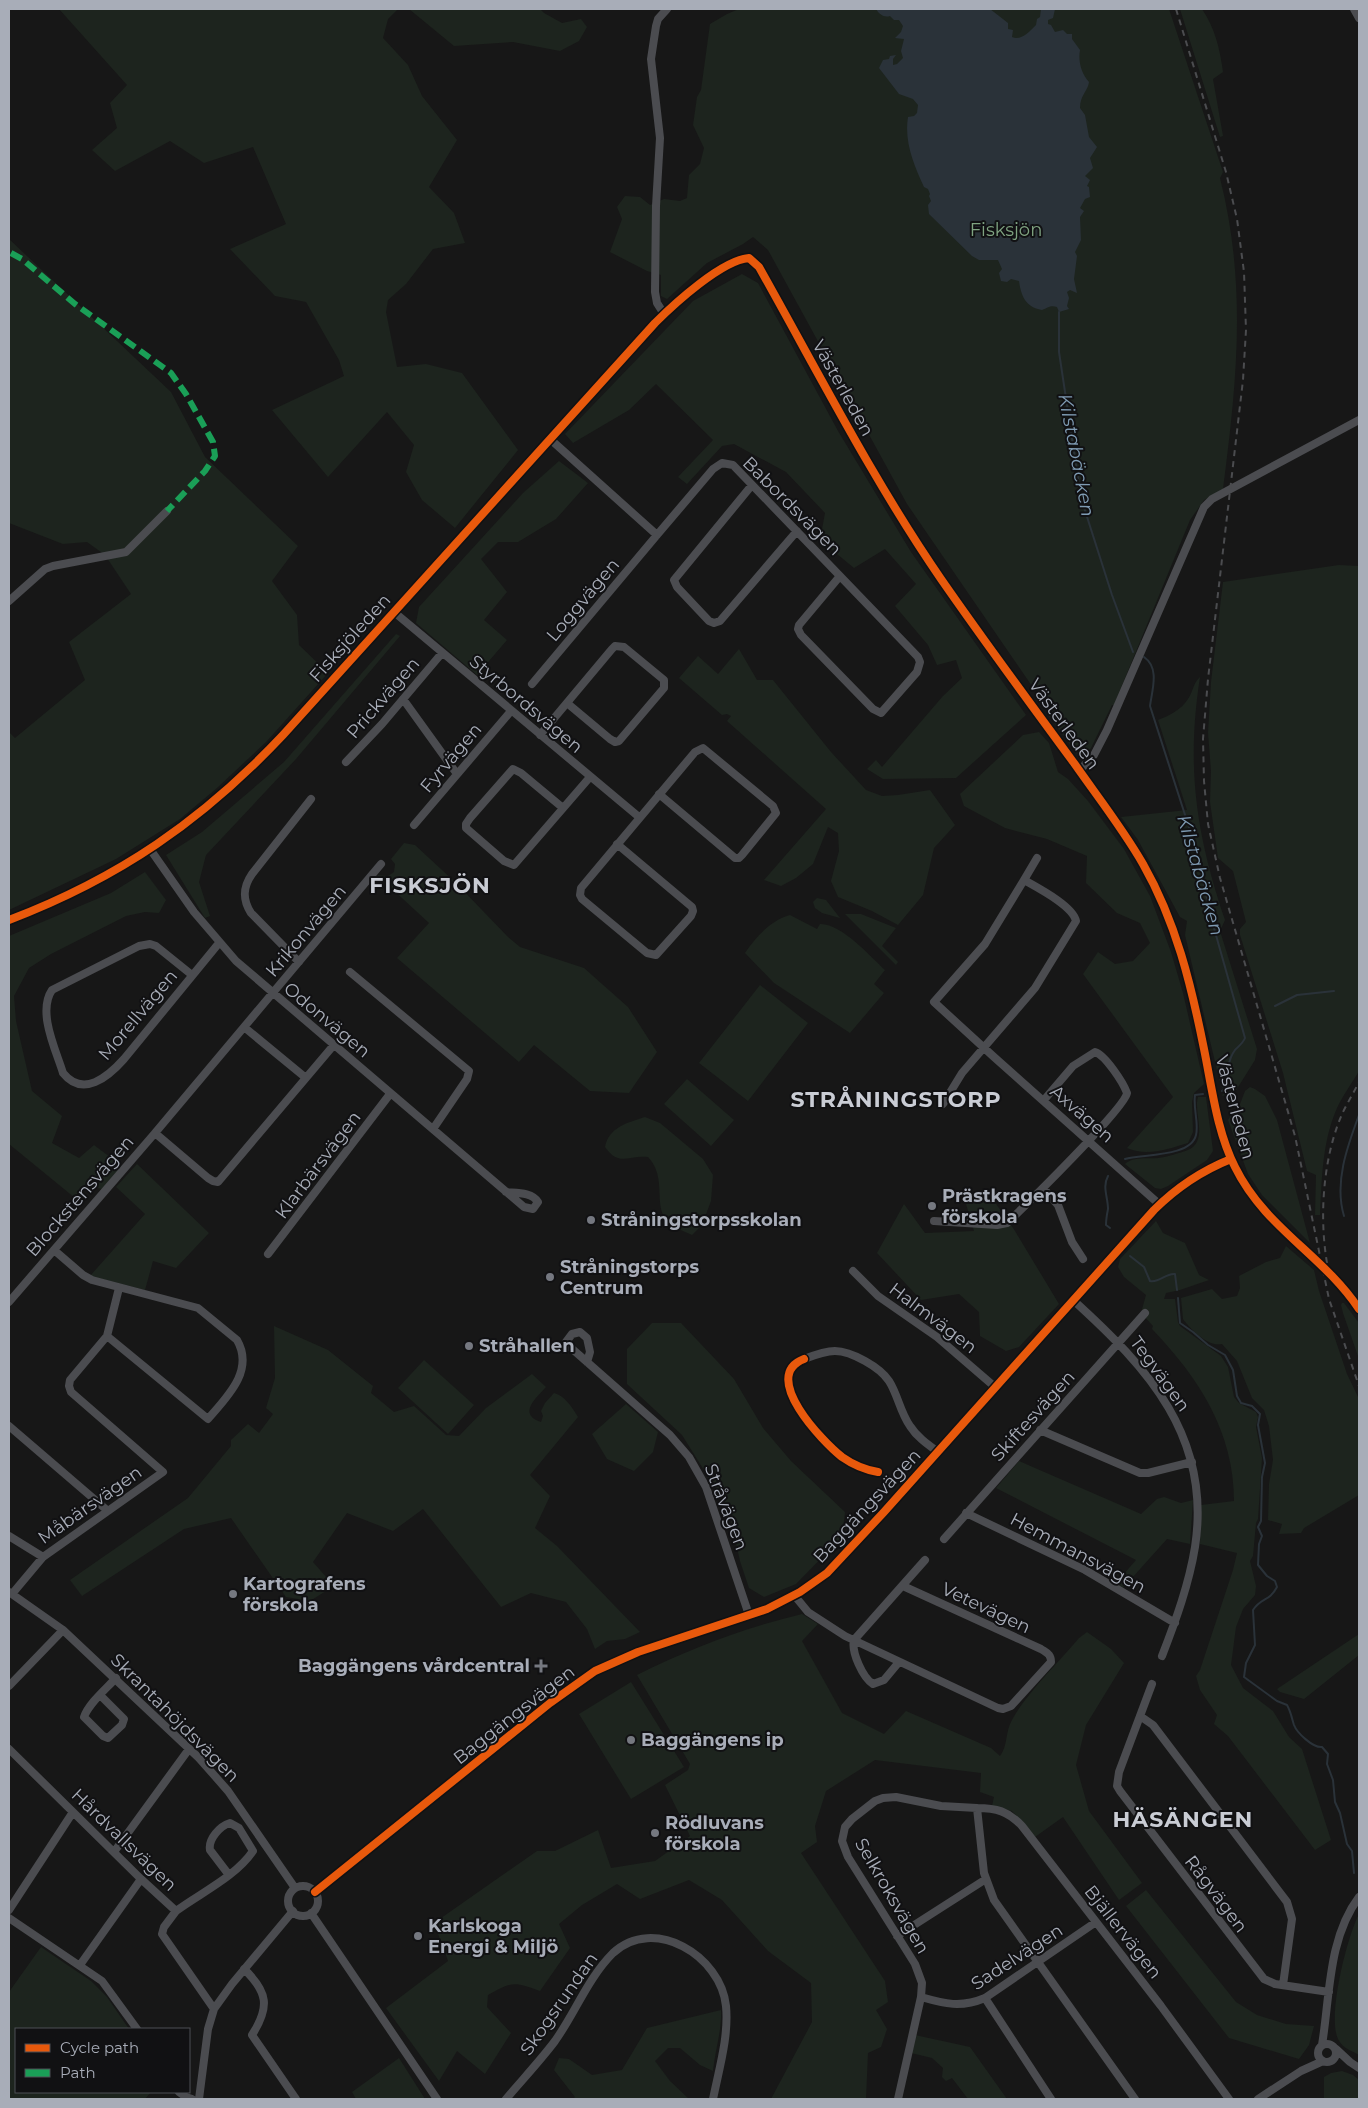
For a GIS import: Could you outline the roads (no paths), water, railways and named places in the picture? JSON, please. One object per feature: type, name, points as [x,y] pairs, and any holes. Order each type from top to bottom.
[{"type":"street","points":[[664,314],[657,303],[655,292],[656,206],[660,138],[651,60],[658,19],[667,9]]},
{"type":"street","points":[[1354,9],[1359,18]]},
{"type":"street","name":"Västerleden","points":[[664,314],[682,296],[710,276],[740,260],[749,258],[754,261],[886,494],[942,580],[1143,864],[1172,925],[1186,969],[1214,1097],[1231,1159],[1244,1183],[1259,1205],[1333,1274],[1359,1309]]},
{"type":"street","name":"Fisksjöleden","points":[[9,920],[56,901],[92,883],[150,849],[195,817],[244,775],[283,735],[664,314]]},
{"type":"street","points":[[1079,771],[1094,755],[1107,730],[1204,507],[1212,498],[1359,420]]},
{"type":"street","points":[[550,438],[657,535]]},
{"type":"street","name":"Babordsvägen","points":[[657,535],[717,465],[727,462],[733,465],[840,576],[920,662],[918,672],[881,713],[873,709],[801,635],[798,629],[840,576]]},
{"type":"street","points":[[752,485],[674,580],[677,587],[709,621],[714,623],[720,621],[796,531]]},
{"type":"street","points":[[9,601],[46,569],[53,566],[126,552],[167,511]]},
{"type":"street","name":"Loggvägen","points":[[532,684],[657,535]]},
{"type":"street","name":"Styrbordsvägen","points":[[394,612],[639,818]]},
{"type":"street","points":[[540,735],[612,648],[618,645],[624,647],[664,680],[665,684],[664,688],[618,742],[610,739],[567,703]]},
{"type":"street","name":"Prickvägen","points":[[346,762],[442,653]]},
{"type":"street","points":[[403,699],[457,774]]},
{"type":"street","name":"Fyrvägen","points":[[414,826],[511,711]]},
{"type":"street","points":[[617,844],[692,907],[691,916],[656,956],[647,953],[582,899],[580,895],[582,888],[617,844],[659,794],[695,752],[703,748],[773,806],[776,813],[742,855],[739,858],[735,858],[659,794]]},
{"type":"street","points":[[563,808],[521,773],[513,769],[470,818],[466,828],[504,861],[514,865],[590,777]]},
{"type":"street","points":[[299,962],[251,914],[245,900],[244,891],[246,883],[252,874],[311,799]]},
{"type":"street","name":"Odonvägen","points":[[150,849],[178,891],[219,943],[272,994],[506,1192]]},
{"type":"street","points":[[943,1104],[962,1072],[1035,988],[1076,921],[1076,917],[1058,901],[1024,880],[1037,858]]},
{"type":"street","name":"Krikonvägen","points":[[244,1027],[382,864]]},
{"type":"street","name":"Axvägen","points":[[1024,880],[985,944],[934,1002],[1159,1204]]},
{"type":"street","name":"Morellvägen","points":[[192,975],[156,946],[150,944],[138,946],[52,990],[46,1003],[46,1015],[63,1073],[68,1080],[84,1085],[103,1078],[124,1058],[219,943]]},
{"type":"street","points":[[350,972],[469,1071],[467,1079],[433,1130]]},
{"type":"street","points":[[244,1027],[306,1078]]},
{"type":"street","name":"Blockstensvägen","points":[[9,1302],[244,1027]]},
{"type":"street","points":[[155,1133],[208,1178],[218,1182],[333,1046]]},
{"type":"street","points":[[934,1221],[1005,1224],[1089,1140],[1123,1102],[1128,1092],[1099,1054],[1091,1053],[1079,1060],[1044,1100]]},
{"type":"street","name":"Klarbärsvägen","points":[[268,1254],[390,1094]]},
{"type":"street","name":"Baggängsvägen","points":[[315,1892],[550,1703],[595,1671],[638,1652],[767,1608],[815,1582],[844,1557],[1159,1204],[1193,1177],[1231,1159]]},
{"type":"street","points":[[1042,1188],[1058,1205],[1072,1242],[1083,1259]]},
{"type":"street","points":[[54,1250],[83,1275],[92,1280],[189,1304],[206,1314],[236,1340],[242,1353],[239,1380],[208,1419],[107,1336],[119,1288]]},
{"type":"street","name":"Halmvägen","points":[[853,1271],[878,1296],[937,1337],[995,1387]]},
{"type":"street","name":"Tegvägen","points":[[1073,1300],[1118,1342],[1134,1360],[1172,1412],[1186,1440],[1192,1462],[1197,1491],[1197,1529],[1189,1574],[1162,1656]]},
{"type":"street","name":"Skiftesvägen","points":[[944,1539],[1145,1313]]},
{"type":"street","name":"Måbärsvägen","points":[[10,1593],[42,1557],[163,1472],[71,1392],[69,1387],[70,1380],[107,1336]]},
{"type":"street","points":[[804,1359],[828,1351],[842,1351],[875,1367],[888,1380],[913,1432],[938,1452]]},
{"type":"street","name":"Stråvägen","points":[[588,1362],[670,1435],[689,1457],[706,1487],[749,1614]]},
{"type":"street","points":[[9,1426],[108,1511]]},
{"type":"street","points":[[1040,1430],[1140,1473],[1148,1473],[1192,1462]]},
{"type":"street","name":"Hemmansvägen","points":[[966,1514],[1085,1570],[1174,1623]]},
{"type":"street","points":[[9,1536],[42,1557]]},
{"type":"street","points":[[794,1595],[808,1612],[854,1640],[899,1662],[884,1680],[873,1684],[867,1678],[854,1652],[854,1640],[925,1560]]},
{"type":"street","name":"Vetevägen","points":[[899,1662],[998,1708],[1004,1709],[1011,1706],[1051,1662],[1051,1657],[1048,1653],[1041,1649],[903,1586]]},
{"type":"street","name":"Skrantahöjdsvägen","points":[[10,1593],[63,1630],[189,1749],[228,1791],[295,1888]]},
{"type":"street","points":[[10,1682],[63,1630]]},
{"type":"street","points":[[100,1695],[124,1720],[122,1725],[108,1738],[84,1717],[86,1712],[100,1695],[116,1678]]},
{"type":"street","name":"Rågvägen","points":[[1152,1684],[1119,1772],[1117,1786],[1120,1792],[1257,1973],[1269,1982],[1283,1986],[1330,1992]]},
{"type":"street","points":[[1140,1716],[1153,1725],[1287,1902],[1292,1919],[1283,1986]]},
{"type":"street","points":[[114,1852],[189,1749]]},
{"type":"street","name":"Hårdvallsvägen","points":[[10,1754],[176,1911],[164,1927],[162,1934],[214,2009]]},
{"type":"street","name":"Selkroksvägen","points":[[898,2099],[921,1997],[922,1983],[920,1973],[848,1857],[842,1840],[845,1827],[875,1801],[889,1796],[941,1806],[977,1808]]},
{"type":"street","points":[[977,1808],[986,1879],[998,1907],[1036,1963],[1135,2099]]},
{"type":"street","name":"Bjällervägen","points":[[977,1808],[999,1810],[1016,1819],[1229,2099]]},
{"type":"street","points":[[9,1910],[73,1812]]},
{"type":"street","points":[[176,1911],[229,1874],[243,1863],[253,1851],[239,1828],[230,1823],[224,1825],[213,1836],[209,1845],[210,1850],[229,1874]]},
{"type":"street","points":[[80,1965],[141,1879]]},
{"type":"street","points":[[898,1936],[986,1879]]},
{"type":"street","points":[[307,1887],[315,1892],[318,1903],[311,1913],[302,1915],[293,1911],[289,1899],[295,1888],[307,1887]]},
{"type":"street","points":[[1323,2061],[1320,2058],[1320,2048],[1342,1925],[1359,1897]]},
{"type":"street","points":[[199,2099],[208,2029],[214,2009],[244,1969],[293,1911]]},
{"type":"street","points":[[311,1913],[437,2099]]},
{"type":"street","points":[[9,1918],[80,1965],[109,1988],[136,2028]]},
{"type":"street","name":"Sadelvägen","points":[[921,1997],[958,2005],[966,2005],[986,1998],[1096,1922]]},
{"type":"street","name":"Skogsrundan","points":[[506,2099],[555,2041],[591,1980],[608,1959],[620,1947],[631,1942],[653,1938],[673,1942],[697,1955],[710,1968],[724,1993],[726,2021],[713,2099]]},
{"type":"street","points":[[244,1969],[259,1986],[264,1995],[264,2012],[252,2035],[296,2099]]},
{"type":"street","points":[[986,1998],[1051,2099]]},
{"type":"street","points":[[1325,2026],[1334,2047],[1336,2056],[1333,2060]]},
{"type":"street","points":[[1301,2071],[1320,2048],[1328,2043],[1359,2068]]},
{"type":"street","points":[[1258,2099],[1301,2071],[1323,2061],[1350,2062]]},
{"type":"street","points":[[180,2093],[192,2099]]},
{"type":"waterway","name":"Kilstabäcken","points":[[1059,312],[1059,352],[1081,498],[1112,595],[1133,652]]},
{"type":"waterway","name":"Kilstabäcken","points":[[1144,657],[1152,667],[1154,680],[1150,706],[1196,849],[1212,921],[1245,1038],[1231,1058],[1228,1067],[1228,1085],[1222,1091]]},
{"type":"waterway","points":[[1275,1006],[1297,995],[1334,991]]},
{"type":"waterway","name":"Kilstabäcken","points":[[1125,1159],[1176,1151],[1192,1142],[1197,1130],[1195,1095],[1203,1094]]},
{"type":"waterway","points":[[1344,1216],[1340,1191],[1341,1178],[1346,1152],[1359,1115]]},
{"type":"waterway","name":"Kilstabäcken","points":[[1108,1176],[1105,1184],[1108,1209],[1106,1225],[1110,1228]]},
{"type":"waterway","name":"Kilstabäcken","points":[[1130,1256],[1144,1267],[1150,1281],[1157,1281],[1168,1275],[1175,1274],[1177,1290]]},
{"type":"waterway","name":"Kilstabäcken","points":[[1178,1298],[1180,1323],[1208,1345],[1225,1355],[1233,1370],[1237,1396],[1241,1403],[1252,1406],[1260,1414],[1258,1425],[1265,1463],[1262,1477],[1261,1521],[1258,1527],[1262,1536],[1259,1544],[1258,1565],[1267,1576],[1275,1581],[1277,1587],[1271,1595],[1259,1603],[1253,1610],[1255,1645],[1246,1663],[1244,1677],[1277,1701],[1287,1705],[1298,1732],[1310,1743],[1322,1747],[1328,1754],[1327,1764],[1333,1780],[1335,1802],[1340,1813],[1347,1844],[1352,1851],[1354,1873]]},
{"type":"railway","points":[[1176,9],[1226,172],[1237,219],[1244,272],[1246,330],[1243,380],[1208,679],[1203,739],[1208,824],[1220,878],[1295,1136],[1329,1299],[1359,1386]]},
{"type":"railway","points":[[1327,1263],[1323,1226],[1327,1167],[1336,1129],[1359,1082]]},
{"type":"place","name":"Prästkragens förskola","points":[[932,1206]]},
{"type":"place","name":"Stråningstorpsskolan","points":[[591,1220]]},
{"type":"place","name":"Stråningstorps Centrum","points":[[550,1277]]},
{"type":"place","name":"Stråhallen","points":[[469,1346]]},
{"type":"place","name":"Kartografens förskola","points":[[233,1594]]},
{"type":"place","name":"Baggängens vårdcentral","points":[[541,1666]]},
{"type":"place","name":"Baggängens ip","points":[[631,1740]]},
{"type":"place","name":"Rödluvans förskola","points":[[655,1833]]},
{"type":"place","name":"Karlskoga Energi & Miljö","points":[[418,1936]]},
{"type":"district","name":"FISKSJÖN","points":[[430,885]]},
{"type":"district","name":"STRÅNINGSTORP","points":[[896,1099]]},
{"type":"district","name":"HÄSÄNGEN","points":[[1183,1819]]},
{"type":"park label","name":"Fisksjön","points":[[1006,230]]}]
